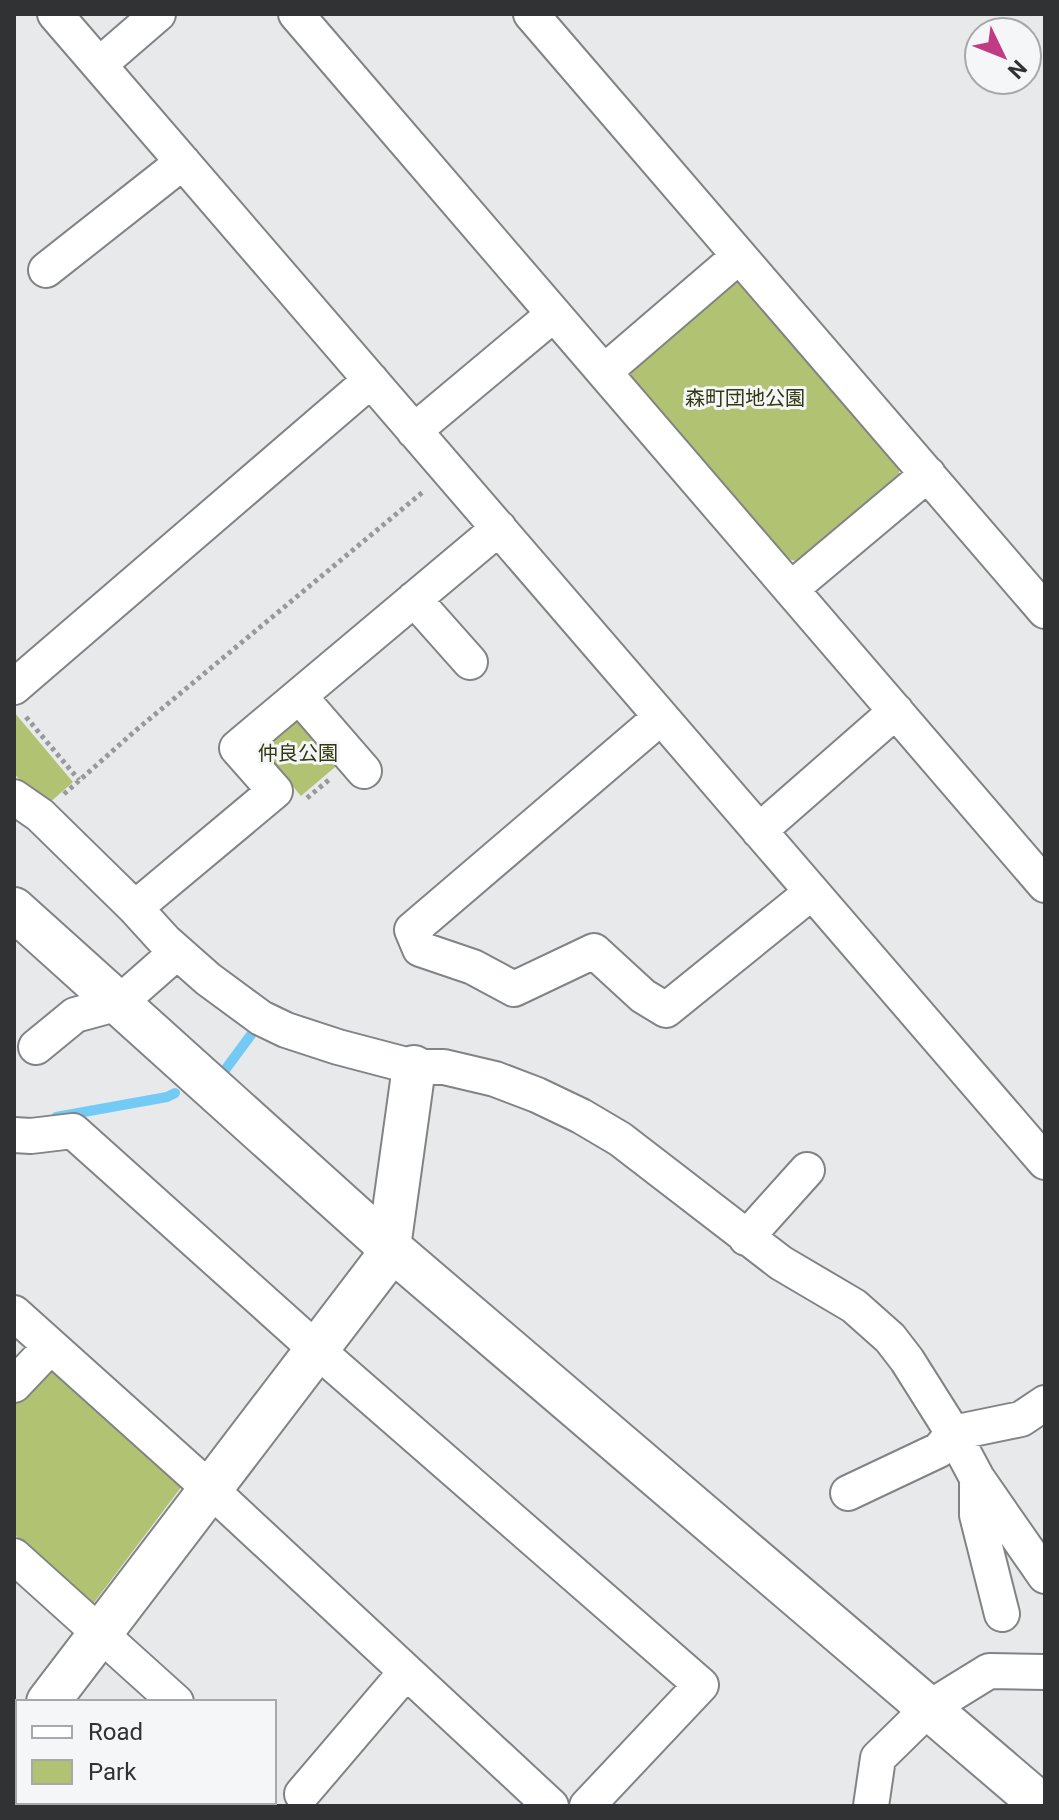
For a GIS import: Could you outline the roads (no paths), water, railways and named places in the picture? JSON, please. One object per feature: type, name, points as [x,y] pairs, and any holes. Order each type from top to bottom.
[{"type":"street","points":[[55,14],[1045,1162]]},
{"type":"street","points":[[99,65],[158,14]]},
{"type":"street","points":[[296,14],[1045,885]]},
{"type":"street","points":[[531,14],[1045,611]]},
{"type":"street","points":[[46,270],[183,162]]},
{"type":"street","points":[[604,372],[739,256]]},
{"type":"street","points":[[414,431],[554,314]]},
{"type":"street","points":[[16,697],[371,380]]},
{"type":"street","points":[[791,589],[928,474]]},
{"type":"street","points":[[135,908],[275,791],[237,748],[499,528]]},
{"type":"street","points":[[414,599],[470,662]]},
{"type":"street","points":[[299,696],[359,765]]},
{"type":"street","points":[[759,831],[896,711]]},
{"type":"street","points":[[661,717],[412,930],[420,949],[473,967],[514,989],[594,951],[643,996],[666,1010],[812,892]]},
{"type":"street","points":[[27,806],[177,952],[261,1018],[338,1047],[414,1067],[444,1067],[495,1079],[581,1116],[620,1139],[746,1238],[869,1318],[907,1360],[977,1478],[1045,1576]]},
{"type":"street","points":[[14,909],[389,1247],[1043,1806]]},
{"type":"street","points":[[36,1047],[75,1015],[119,1003],[177,952]]},
{"type":"street","points":[[50,1700],[382,1264],[389,1247],[414,1067]]},
{"type":"street","points":[[14,1135],[73,1131],[317,1350],[701,1685],[587,1806]]},
{"type":"street","points":[[746,1238],[807,1170]]},
{"type":"street","points":[[14,1313],[210,1489],[551,1806]]},
{"type":"street","points":[[14,1385],[51,1346]]},
{"type":"street","points":[[848,1493],[939,1450],[953,1433],[1021,1419],[1045,1403]]},
{"type":"street","points":[[977,1478],[977,1515],[1002,1614]]},
{"type":"street","points":[[14,1556],[174,1700]]},
{"type":"street","points":[[871,1806],[878,1758],[929,1708],[989,1671],[1045,1672]]},
{"type":"street","points":[[302,1794],[406,1672]]},
{"type":"waterway","points":[[222,1074],[256,1028]]},
{"type":"waterway","points":[[56,1117],[175,1093]]},
{"type":"park label","name":"森町団地公園","points":[[745,398]]},
{"type":"park label","name":"仲良公園","points":[[298,753]]}]
